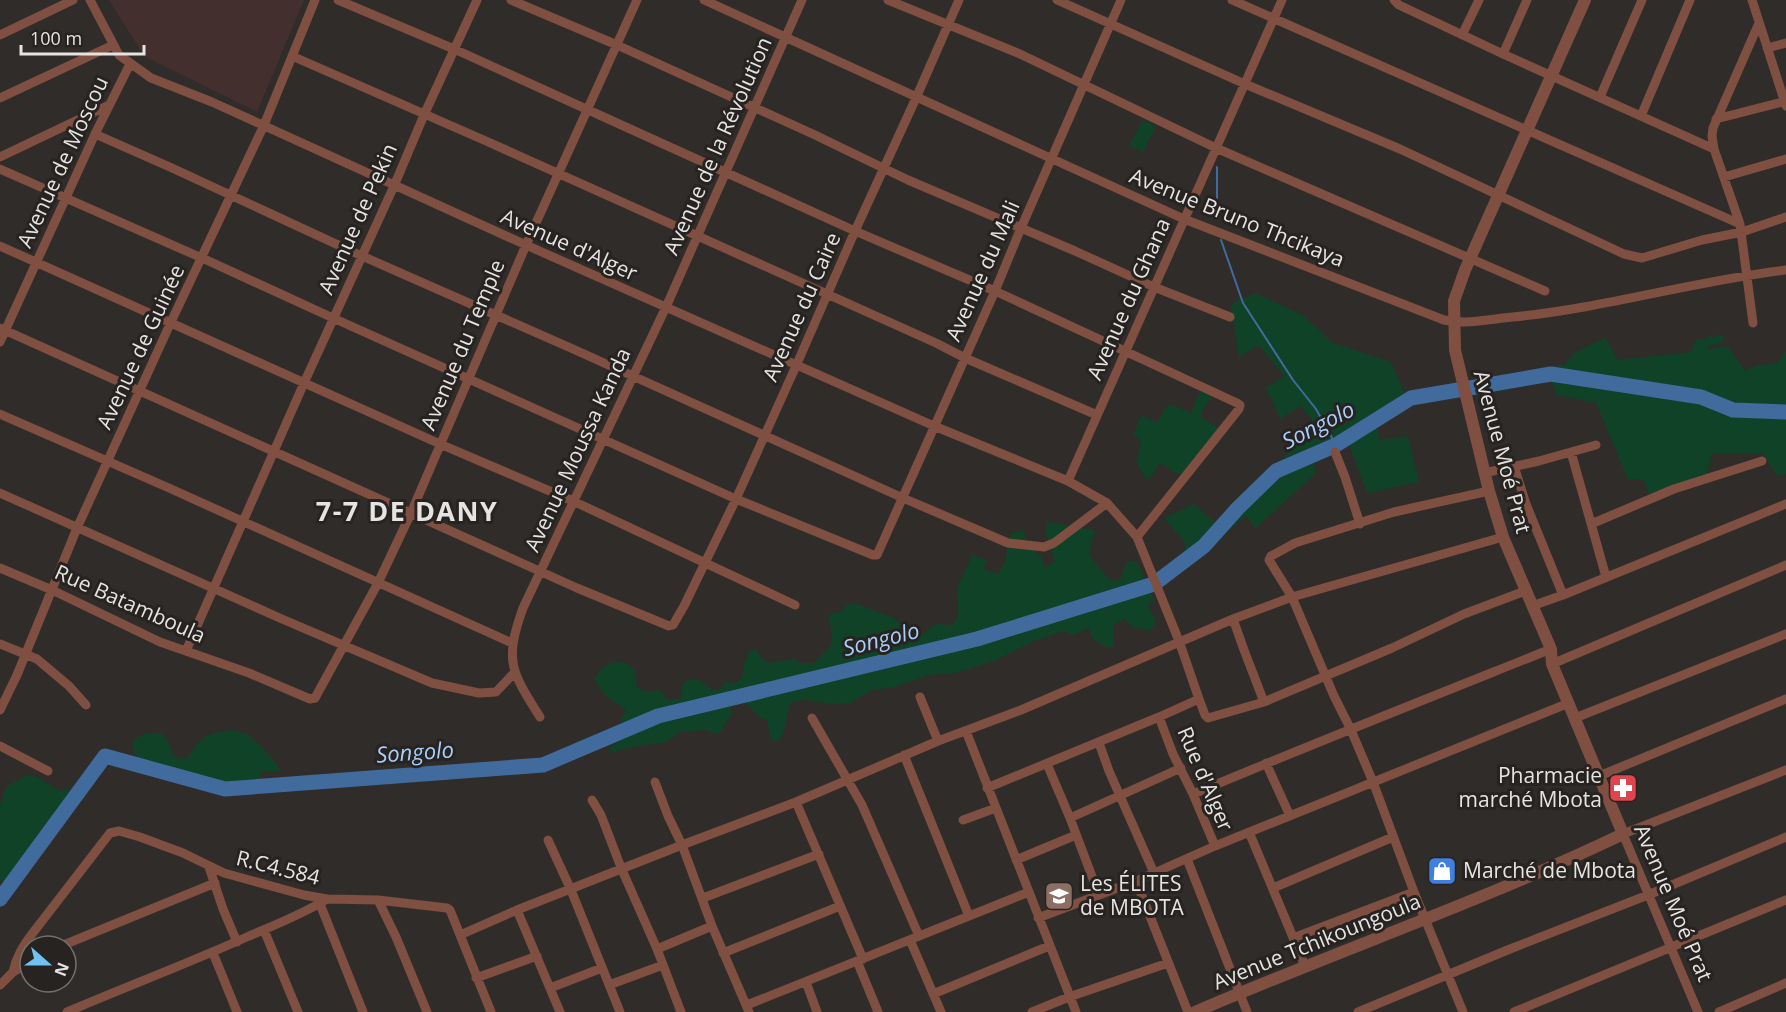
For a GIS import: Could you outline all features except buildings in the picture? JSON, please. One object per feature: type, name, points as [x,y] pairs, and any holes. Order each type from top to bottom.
[{"type":"street","points":[[0,35],[73,0]]},
{"type":"street","name":"Avenue d'Alger","points":[[90,0],[119,55],[152,78],[264,125],[394,186],[796,366],[1068,481]]},
{"type":"street","name":"Avenue de Guinée","points":[[0,710],[17,675],[77,528],[264,125],[315,0]]},
{"type":"street","points":[[338,0],[454,49],[855,231],[995,291],[1237,403],[1240,407],[1137,537]]},
{"type":"street","name":"Avenue de Pekin","points":[[186,651],[424,114],[477,0]]},
{"type":"street","points":[[511,0],[617,45],[885,167],[908,180],[1154,287],[1230,317]]},
{"type":"street","name":"Avenue du Temple","points":[[312,699],[315,698],[378,583],[411,513],[526,245],[637,0]]},
{"type":"street","name":"Avenue Bruno Thcikaya","points":[[704,0],[1184,219],[1454,322],[1549,313],[1747,274],[1786,270]]},
{"type":"street","name":"Avenue de la Révolution","points":[[666,308],[802,0]]},
{"type":"street","points":[[888,0],[1020,54],[1216,148],[1545,291]]},
{"type":"street","name":"Avenue du Caire","points":[[541,570],[576,588],[669,626],[673,625],[736,499],[958,0]]},
{"type":"street","points":[[1057,0],[1245,84],[1400,149],[1624,254],[1642,258],[1741,228],[1786,218]]},
{"type":"street","name":"Avenue du Mali","points":[[736,499],[877,555],[1121,0]]},
{"type":"street","points":[[1232,0],[1741,228]]},
{"type":"street","name":"Avenue du Ghana","points":[[1068,481],[1282,0]]},
{"type":"street","points":[[1394,0],[1462,35],[1714,149]]},
{"type":"street","points":[[1462,35],[1479,0]]},
{"type":"street","points":[[1503,54],[1527,0]]},
{"type":"street","name":"Avenue Moé Prat","points":[[1585,0],[1457,289],[1453,310],[1455,350],[1484,473],[1503,537],[1551,649],[1552,664],[1698,1012]]},
{"type":"street","points":[[1600,97],[1642,0]]},
{"type":"street","points":[[1641,116],[1690,0]]},
{"type":"street","points":[[1716,119],[1786,103],[1752,0]]},
{"type":"street","points":[[1754,323],[1741,228],[1714,149],[1712,136],[1716,119],[1759,23]]},
{"type":"street","points":[[1767,48],[1786,43]]},
{"type":"street","points":[[0,98],[113,45]]},
{"type":"street","points":[[292,56],[1096,415]]},
{"type":"street","name":"Avenue de Moscou","points":[[0,342],[2,329],[36,263],[130,64]]},
{"type":"street","points":[[0,157],[109,105]]},
{"type":"street","points":[[95,134],[632,377],[1008,543],[1044,547],[1054,543],[1107,503]]},
{"type":"street","points":[[1724,177],[1786,159]]},
{"type":"street","points":[[0,169],[736,499]]},
{"type":"street","points":[[0,246],[440,444],[573,501],[795,605]]},
{"type":"street","name":"Avenue Moussa Kanda","points":[[512,643],[523,608],[666,308]]},
{"type":"street","points":[[2,329],[541,570]]},
{"type":"street","points":[[0,414],[512,643],[511,656],[515,672],[540,717]]},
{"type":"street","points":[[1484,473],[1596,445]]},
{"type":"street","points":[[1335,452],[1360,524]]},
{"type":"street","points":[[1571,452],[1606,577]]},
{"type":"street","points":[[1591,524],[1674,489],[1762,460]]},
{"type":"street","points":[[1514,466],[1526,504],[1563,595]]},
{"type":"street","name":"Rue d'Alger","points":[[1068,481],[1107,503],[1137,537],[1179,641],[1198,699]]},
{"type":"street","points":[[1463,1012],[1351,730],[1292,597],[1269,560],[1271,556],[1295,543],[1394,512],[1489,491]]},
{"type":"street","points":[[0,493],[432,683],[479,693],[496,692],[515,672]]},
{"type":"street","points":[[1532,606],[1786,504]]},
{"type":"street","points":[[491,1012],[460,935],[517,910],[796,801],[938,741],[1021,710],[1233,619],[1292,597],[1503,537]]},
{"type":"street","points":[[1552,664],[1786,566]]},
{"type":"street","name":"Rue Batamboula","points":[[0,568],[52,590],[160,642],[249,673],[312,699]]},
{"type":"street","points":[[987,788],[1099,743],[1198,699],[1208,718],[1264,702],[1392,648],[1464,614],[1525,591]]},
{"type":"street","points":[[1233,619],[1264,702]]},
{"type":"street","points":[[1575,718],[1786,634]]},
{"type":"street","points":[[0,644],[37,659],[69,686],[86,705]]},
{"type":"street","points":[[1193,794],[1551,649]]},
{"type":"street","points":[[920,697],[938,741]]},
{"type":"street","points":[[1599,776],[1786,699]]},
{"type":"street","points":[[1215,846],[1569,703]]},
{"type":"street","name":"Rue d'Alger","points":[[1038,918],[1136,881],[1215,846],[1160,717]]},
{"type":"street","points":[[812,718],[862,805],[941,1012]]},
{"type":"street","points":[[966,731],[1076,1012]]},
{"type":"street","points":[[1099,743],[1154,873]]},
{"type":"street","points":[[0,746],[48,771]]},
{"type":"street","points":[[904,755],[969,916]]},
{"type":"street","points":[[1266,763],[1290,816]]},
{"type":"street","points":[[1047,764],[1099,895]]},
{"type":"street","points":[[1070,818],[1180,768]]},
{"type":"street","name":"Avenue Tchikoungoula","points":[[1195,1012],[1426,919],[1582,854],[1623,834],[1786,770]]},
{"type":"street","points":[[656,782],[712,926],[748,1009],[806,982],[1029,892]]},
{"type":"street","points":[[592,800],[601,816],[657,949],[681,1012]]},
{"type":"street","points":[[796,801],[840,906],[878,1012]]},
{"type":"street","points":[[963,820],[996,808]]},
{"type":"street","name":"R.C4.584","points":[[13,972],[15,960],[21,948],[110,832],[119,831],[183,853],[209,867],[241,878],[324,901],[378,900],[447,908],[450,910],[460,935]]},
{"type":"street","points":[[1249,832],[1305,966]]},
{"type":"street","points":[[1016,860],[1076,835]]},
{"type":"street","points":[[1273,888],[1393,837]]},
{"type":"street","points":[[1358,1012],[1510,949],[1648,896],[1786,837]]},
{"type":"street","points":[[548,840],[571,890],[620,1012]]},
{"type":"street","points":[[703,898],[819,854]]},
{"type":"street","points":[[1187,859],[1247,1012]]},
{"type":"street","points":[[209,867],[237,942]]},
{"type":"street","points":[[1136,881],[1188,1012]]},
{"type":"street","points":[[78,939],[215,884]]},
{"type":"street","points":[[1293,938],[1414,892]]},
{"type":"street","points":[[378,900],[427,1012]]},
{"type":"street","points":[[1514,1012],[1786,900]]},
{"type":"street","points":[[67,1012],[213,953],[324,901],[363,1012]]},
{"type":"street","points":[[723,953],[840,906]]},
{"type":"street","points":[[517,910],[560,1012]]},
{"type":"street","points":[[657,949],[712,926]]},
{"type":"street","points":[[264,930],[298,1012]]},
{"type":"street","points":[[933,994],[1049,946]]},
{"type":"street","points":[[213,953],[234,1011]]},
{"type":"street","points":[[476,978],[537,956]]},
{"type":"street","points":[[1032,1012],[1168,963]]},
{"type":"street","points":[[609,985],[663,965]]},
{"type":"street","points":[[549,988],[602,968]]},
{"type":"street","points":[[0,985],[18,969]]},
{"type":"street","points":[[806,982],[817,1012]]},
{"type":"street","points":[[1719,1012],[1786,983]]},
{"type":"shaded area","points":[[109,0],[304,0],[257,112],[144,56]]},
{"type":"green space","points":[[1143,120],[1156,126],[1143,152],[1129,146]]},
{"type":"green space","points":[[1256,293],[1304,316],[1333,343],[1391,362],[1405,394],[1377,413],[1379,440],[1408,436],[1419,482],[1367,493],[1349,444],[1314,461],[1315,474],[1256,528],[1245,516],[1218,540],[1166,579],[1163,574],[1182,558],[1186,544],[1164,518],[1194,504],[1217,524],[1316,425],[1301,406],[1280,419],[1266,388],[1284,376],[1259,345],[1239,357],[1231,304]]},
{"type":"green space","points":[[1709,335],[1714,338],[1716,335],[1725,337],[1721,343],[1708,346],[1707,349],[1728,346],[1745,371],[1757,365],[1776,364],[1786,351],[1786,473],[1778,476],[1762,453],[1712,453],[1707,475],[1649,494],[1644,480],[1628,479],[1596,403],[1557,395],[1550,379],[1477,396],[1476,382],[1564,365],[1577,351],[1605,338],[1618,360],[1691,352],[1696,339],[1708,339]]},
{"type":"green space","points":[[1200,391],[1212,396],[1201,413],[1202,418],[1222,430],[1185,474],[1177,474],[1160,463],[1147,480],[1136,462],[1141,441],[1133,434],[1142,415],[1157,423],[1163,410],[1170,404],[1191,413]]},
{"type":"green space","points":[[1048,522],[1095,530],[1089,555],[1110,580],[1120,580],[1127,561],[1137,562],[1154,600],[1148,604],[1156,622],[1150,631],[1132,627],[1125,619],[1113,625],[1113,646],[1109,648],[1094,640],[1088,628],[1073,635],[1063,631],[1034,641],[994,661],[955,673],[929,675],[895,687],[872,690],[850,703],[833,704],[805,700],[790,703],[783,734],[778,741],[770,737],[767,720],[760,718],[743,700],[739,699],[732,705],[730,709],[733,712],[719,734],[707,730],[680,732],[666,742],[610,753],[609,749],[624,738],[668,716],[700,712],[730,700],[983,643],[1042,622],[1035,617],[1012,626],[941,646],[900,656],[880,658],[845,670],[832,671],[716,701],[663,712],[640,720],[621,733],[621,718],[626,711],[605,695],[595,679],[606,666],[612,663],[625,663],[634,670],[636,685],[640,690],[659,690],[667,699],[677,699],[681,698],[682,685],[690,680],[698,680],[712,690],[720,689],[726,682],[735,683],[742,678],[749,651],[756,650],[764,660],[770,663],[794,659],[800,663],[814,663],[831,645],[832,636],[828,615],[840,612],[850,603],[892,617],[919,634],[926,632],[937,623],[948,626],[957,618],[958,587],[972,555],[987,560],[983,569],[998,574],[1005,562],[1010,534],[1023,530],[1030,548],[1041,556],[1044,567],[1056,561],[1045,531]]},
{"type":"green space","points":[[232,730],[248,734],[272,758],[281,771],[266,771],[260,775],[261,784],[226,787],[160,768],[139,759],[132,745],[136,738],[144,734],[160,733],[167,739],[173,755],[181,759],[188,757],[197,744],[206,737]]},
{"type":"green space","points":[[27,775],[37,777],[60,791],[71,789],[37,835],[16,876],[8,882],[0,881],[0,805],[6,787]]},
{"type":"waterway","points":[[1217,167],[1217,219]]},
{"type":"waterway","points":[[1221,240],[1243,303],[1293,380],[1316,409],[1336,445]]},
{"type":"waterway","name":"Songolo","points":[[0,899],[105,756],[225,789],[543,765],[658,716],[977,639],[1154,584],[1204,546],[1276,471],[1336,445],[1411,398],[1551,374],[1701,397],[1733,410],[1786,412]]},
{"type":"place","name":"Pharmacie marché Mbota","points":[[1623,788]]},
{"type":"place","name":"Marché de Mbota","points":[[1442,871]]},
{"type":"place","name":"Les ÉLITES de MBOTA","points":[[1059,896]]},
{"type":"district","name":"7-7 DE DANY","points":[[407,512]]}]
